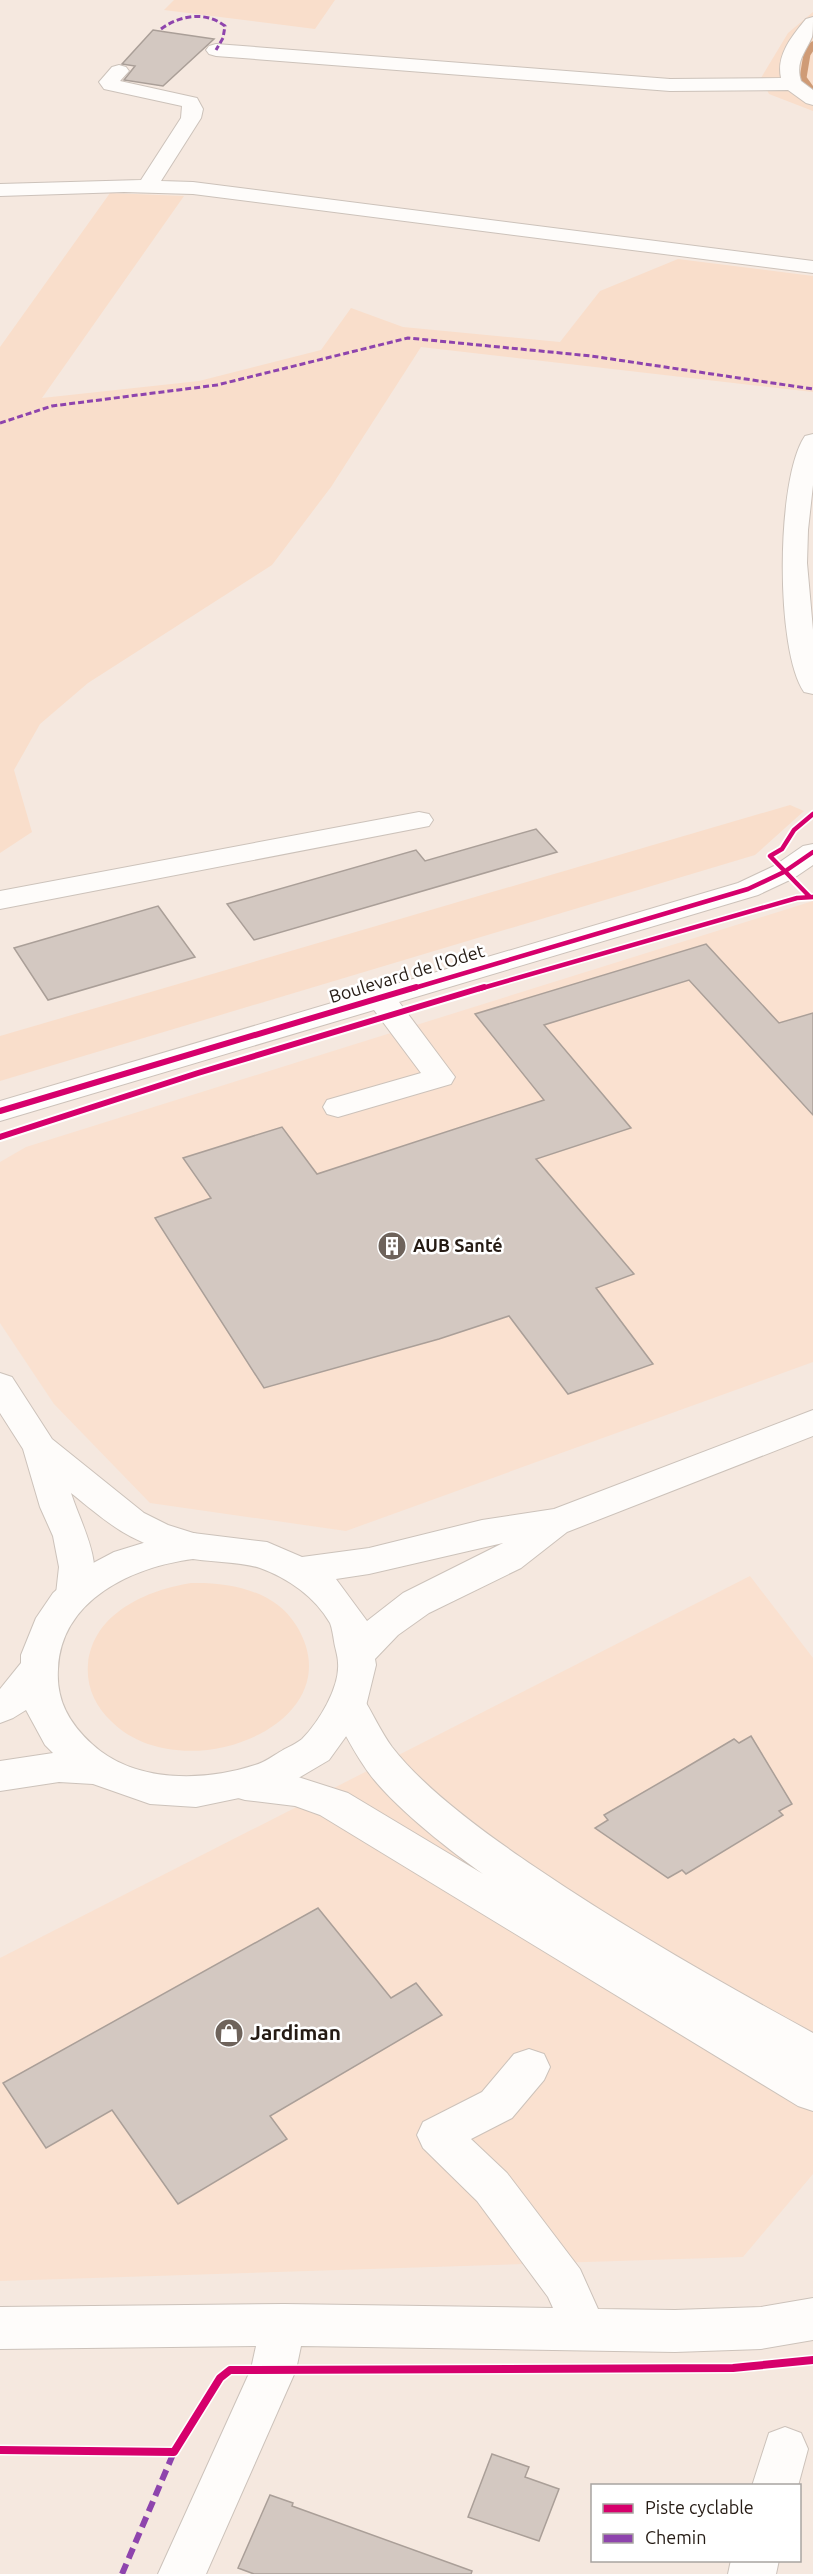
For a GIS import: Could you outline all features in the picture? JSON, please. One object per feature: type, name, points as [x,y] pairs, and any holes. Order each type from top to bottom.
[{"type":"street","points":[[792,84],[787,65],[791,55],[813,23]]},
{"type":"street","points":[[216,50],[670,85],[792,84],[813,99]]},
{"type":"street","points":[[119,71],[109,82],[111,85],[190,102],[193,110],[147,187]]},
{"type":"street","points":[[0,190],[147,187],[248,194],[813,267]]},
{"type":"street","points":[[813,443],[800,487],[796,516],[797,585],[801,633],[813,686]]},
{"type":"street","points":[[0,900],[419,820]]},
{"type":"street","name":"Boulevard de l'Odet","points":[[1,1110],[748,889],[784,872],[813,852]]},
{"type":"street","name":"Boulevard de l'Odet","points":[[748,889],[813,882]]},
{"type":"street","points":[[338,1107],[440,1077],[380,998]]},
{"type":"street","points":[[0,1385],[40,1448],[58,1507],[70,1536],[77,1567],[74,1594]]},
{"type":"street","points":[[301,1570],[369,1560],[482,1533],[558,1522],[813,1422]]},
{"type":"street","points":[[40,1448],[131,1522],[156,1535],[193,1546]]},
{"type":"street","points":[[358,1653],[385,1625],[416,1603],[508,1558],[558,1522]]},
{"type":"street","points":[[193,1546],[239,1548],[272,1557],[301,1570],[334,1598],[354,1634],[358,1653],[358,1671],[349,1706],[325,1739],[309,1754],[268,1777],[245,1785],[220,1790],[168,1791],[128,1782],[99,1769],[80,1757],[51,1725],[42,1707],[38,1688],[37,1669],[40,1649],[48,1629],[74,1594],[90,1581],[128,1560],[171,1548],[193,1546]]},
{"type":"street","points":[[0,1708],[15,1698],[37,1669]]},
{"type":"street","points":[[349,1706],[378,1757],[401,1783],[473,1846],[591,1927],[681,1981],[813,2054]]},
{"type":"street","points":[[0,1776],[59,1767],[99,1769]]},
{"type":"street","points":[[245,1785],[295,1791],[334,1804],[813,2093]]},
{"type":"street","points":[[529,2067],[496,2105],[438,2135],[492,2187],[564,2283],[586,2331]]},
{"type":"street","points":[[0,2328],[284,2325],[586,2331],[760,2328],[813,2319]]},
{"type":"street","points":[[182,2574],[273,2370],[284,2325]]},
{"type":"shaded area","points":[[174,0],[335,0],[315,29],[164,10]]},
{"type":"shaded area","points":[[813,12],[813,111],[769,94],[761,78],[788,33]]},
{"type":"shaded area","points":[[110,193],[184,196],[42,398],[199,381],[321,350],[351,308],[403,327],[560,342],[600,291],[678,259],[813,276],[813,392],[421,347],[331,487],[272,565],[88,683],[40,724],[14,770],[32,832],[0,853],[0,347]]},
{"type":"shaded area","points":[[790,805],[804,811],[755,855],[0,1081],[0,1036]]},
{"type":"shaded area","points":[[813,901],[813,1362],[346,1531],[150,1503],[54,1404],[0,1323],[0,1162],[26,1147]]},
{"type":"shaded area","points":[[750,1576],[813,1658],[813,2174],[743,2257],[0,2281],[0,1958]]},
{"type":"shaded area","points":[[191,1583],[220,1584],[250,1590],[276,1604],[296,1625],[309,1661],[303,1692],[283,1718],[253,1737],[217,1748],[179,1750],[142,1742],[111,1721],[100,1709],[90,1688],[88,1664],[92,1646],[100,1631],[111,1618],[140,1598],[174,1586]]},
{"type":"building","points":[[153,30],[214,39],[163,86],[124,80],[135,66],[122,64]]},
{"type":"building","points":[[536,829],[557,852],[254,940],[227,904],[416,850],[425,861]]},
{"type":"building","points":[[158,906],[195,957],[48,1000],[14,948]]},
{"type":"building","name":"AUB Santé","points":[[706,944],[779,1023],[813,1013],[813,1115],[689,980],[544,1025],[631,1128],[536,1159],[634,1274],[596,1288],[653,1364],[568,1394],[509,1316],[439,1339],[264,1388],[155,1218],[211,1198],[183,1158],[282,1127],[317,1174],[544,1100],[475,1014]]},
{"type":"building","points":[[751,1736],[792,1804],[779,1811],[783,1815],[686,1874],[682,1870],[668,1878],[595,1828],[608,1820],[604,1815],[734,1739],[739,1743]]},
{"type":"building","points":[[318,1908],[391,1998],[416,1983],[442,2015],[270,2116],[287,2139],[178,2204],[112,2110],[46,2148],[3,2083]]},
{"type":"building","points":[[492,2454],[529,2467],[525,2477],[559,2489],[539,2541],[468,2517]]},
{"type":"building","points":[[270,2495],[293,2503],[292,2506],[472,2571],[471,2574],[254,2574],[238,2568]]},
{"type":"waterway","points":[[813,45],[807,54],[803,78],[813,92]]},
{"type":"marked path","points":[[161,29],[167,24],[184,18],[202,16],[219,21],[225,26],[223,38],[216,50]]},
{"type":"marked path","points":[[0,423],[52,406],[217,385],[408,338],[591,356],[813,389]]},
{"type":"marked path","points":[[122,2574],[174,2452]]},
{"type":"cycle path","points":[[810,897],[770,856],[782,849],[794,830],[813,814]]},
{"type":"cycle path","points":[[0,1111],[748,889],[784,872],[813,852]]},
{"type":"cycle path","points":[[0,1137],[198,1073],[397,1013],[797,898],[813,897]]},
{"type":"cycle path","points":[[0,2450],[174,2452],[220,2378],[230,2370],[733,2368],[813,2360]]},
{"type":"place","name":"AUB Santé","points":[[392,1246]]},
{"type":"place","name":"Jardiman","points":[[229,2033]]}]
